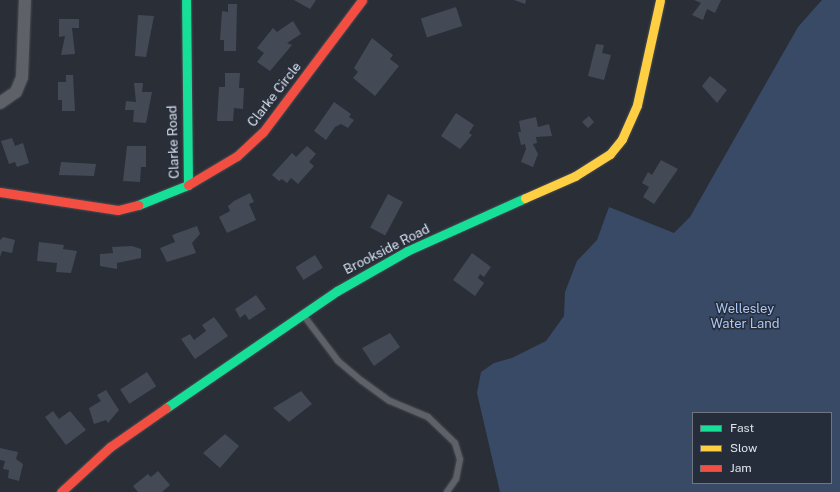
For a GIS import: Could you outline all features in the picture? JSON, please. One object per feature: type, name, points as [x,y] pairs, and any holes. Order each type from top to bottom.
[{"type":"street","points":[[0,103],[16,92],[22,77],[25,0]]},
{"type":"street","name":"Clarke Road","points":[[0,192],[118,210],[145,204],[188,185],[186,0]]},
{"type":"street","name":"Clarke Circle","points":[[188,185],[225,165],[263,132],[362,0]]},
{"type":"street","name":"Brookside Road","points":[[61,492],[110,447],[303,314],[407,251],[575,176],[610,154],[622,139],[637,105],[660,0]]},
{"type":"lane","points":[[303,314],[338,361],[362,381],[390,401],[428,417],[454,443],[460,459],[456,480],[447,492]]},
{"type":"green space","name":"Wellesley Water Land","points":[[822,0],[840,0],[840,492],[500,492],[477,393],[481,372],[494,363],[512,358],[546,341],[564,316],[565,292],[577,261],[597,240],[609,207],[674,233],[690,217],[798,27]]},
{"type":"building","points":[[294,0],[316,0],[310,9]]},
{"type":"building","points":[[514,0],[526,0],[525,4]]},
{"type":"building","points":[[694,0],[721,0],[715,13],[707,9],[703,20],[692,15],[701,3]]},
{"type":"building","points":[[228,4],[237,4],[236,51],[224,51],[224,40],[220,40],[222,11],[228,12]]},
{"type":"building","points":[[456,7],[462,26],[427,37],[421,18]]},
{"type":"building","points":[[138,15],[154,16],[146,57],[135,56]]},
{"type":"building","points":[[59,19],[79,19],[79,28],[72,28],[75,54],[61,55],[65,36],[59,37]]},
{"type":"building","points":[[293,21],[301,34],[287,43],[292,45],[270,71],[257,62],[264,53],[257,48],[273,28],[277,32]]},
{"type":"building","points":[[372,38],[393,55],[390,59],[399,66],[375,96],[353,78],[358,72],[354,68]]},
{"type":"building","points":[[596,44],[604,45],[602,53],[611,55],[604,80],[588,76]]},
{"type":"building","points":[[225,73],[240,73],[239,88],[244,88],[243,109],[234,108],[233,121],[217,121],[219,87],[225,87]]},
{"type":"building","points":[[66,75],[73,75],[75,111],[62,111],[62,100],[58,100],[58,82],[66,82]]},
{"type":"building","points":[[710,76],[727,90],[717,103],[702,86]]},
{"type":"building","points":[[134,83],[143,83],[142,92],[152,92],[146,123],[133,122],[134,110],[125,110],[126,101],[136,102]]},
{"type":"building","points":[[334,102],[351,114],[349,117],[354,120],[348,128],[341,124],[335,127],[326,140],[314,131]]},
{"type":"building","points":[[456,113],[474,125],[469,133],[472,135],[460,149],[441,136]]},
{"type":"building","points":[[589,116],[594,122],[588,128],[582,122]]},
{"type":"building","points":[[536,117],[538,127],[549,124],[552,136],[536,137],[537,143],[533,144],[538,154],[533,167],[521,162],[526,149],[525,144],[521,145],[518,132],[521,132],[519,121]]},
{"type":"building","points":[[12,138],[15,146],[23,143],[29,163],[17,167],[15,162],[9,164],[1,141]]},
{"type":"building","points":[[127,146],[146,146],[146,167],[141,167],[140,182],[123,181]]},
{"type":"building","points":[[307,146],[316,154],[309,162],[314,166],[298,184],[291,178],[287,183],[282,179],[279,181],[272,175],[292,153],[296,157]]},
{"type":"building","points":[[661,160],[678,169],[654,204],[643,197],[649,187],[642,183],[648,172],[652,175]]},
{"type":"building","points":[[61,162],[96,164],[94,176],[59,175]]},
{"type":"building","points":[[250,193],[254,202],[249,204],[256,220],[227,233],[219,217],[230,211],[228,206],[234,201]]},
{"type":"building","points":[[388,194],[403,202],[385,236],[370,228]]},
{"type":"building","points":[[197,226],[200,234],[192,243],[196,253],[167,262],[160,248],[175,242],[172,235]]},
{"type":"building","points":[[3,237],[15,240],[12,253],[2,251],[0,257],[0,240]]},
{"type":"building","points":[[39,242],[64,245],[63,249],[77,251],[71,273],[56,272],[57,263],[37,261]]},
{"type":"building","points":[[132,246],[141,249],[141,258],[117,263],[117,269],[100,266],[100,254],[113,253],[112,247]]},
{"type":"building","points":[[472,253],[491,267],[484,277],[480,274],[478,278],[484,283],[475,296],[453,280]]},
{"type":"building","points":[[315,255],[323,268],[303,280],[295,267]]},
{"type":"building","points":[[256,295],[266,309],[249,320],[245,314],[240,318],[235,309]]},
{"type":"building","points":[[214,317],[228,336],[195,359],[181,339],[190,334],[194,340],[206,331],[202,325]]},
{"type":"building","points":[[390,333],[400,347],[374,366],[362,348]]},
{"type":"building","points":[[147,372],[156,386],[129,404],[120,389]]},
{"type":"building","points":[[106,390],[119,410],[108,423],[106,420],[94,424],[89,408],[101,401],[97,395]]},
{"type":"building","points":[[301,391],[312,404],[289,422],[273,408]]},
{"type":"building","points":[[53,411],[59,419],[70,411],[86,430],[66,445],[45,417]]},
{"type":"building","points":[[225,434],[239,446],[220,468],[203,453]]},
{"type":"building","points":[[0,448],[18,452],[16,459],[23,464],[19,481],[8,478],[9,470],[3,469],[5,461],[0,460]]},
{"type":"building","points":[[158,471],[170,485],[162,492],[138,492],[133,486],[148,474],[151,477]]},
{"type":"traffic: fast","points":[[138,205],[188,185],[186,0]]},
{"type":"traffic: fast","points":[[166,408],[337,291],[407,251],[525,198]]},
{"type":"traffic: slow","points":[[525,198],[575,176],[610,154],[622,139],[637,105],[660,0]]},
{"type":"traffic: jam","points":[[188,185],[237,156],[263,132],[362,0]]},
{"type":"traffic: jam","points":[[0,192],[118,210],[138,205]]},
{"type":"traffic: jam","points":[[61,492],[110,447],[166,408]]}]
